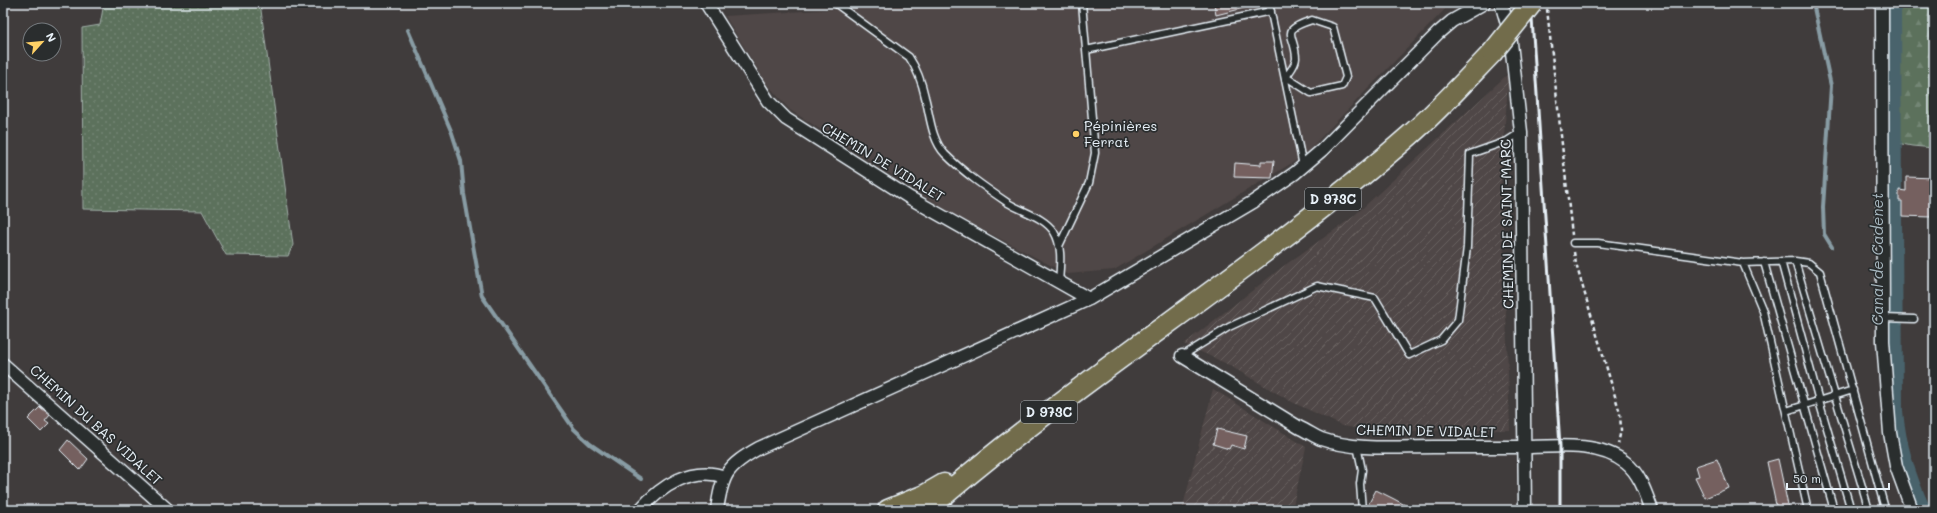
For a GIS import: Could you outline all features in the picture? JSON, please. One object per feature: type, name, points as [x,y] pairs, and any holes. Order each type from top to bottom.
[{"type":"main road","name":"D 973C","points":[[927,510],[981,463],[1327,204],[1410,135],[1448,99],[1492,52],[1532,3]]},
{"type":"main road","name":"D 973C","points":[[888,510],[925,495],[981,463]]},
{"type":"street","name":"CHEMIN DE VIDALET","points":[[706,3],[768,101],[786,119],[910,198],[1089,299]]},
{"type":"street","points":[[716,510],[725,476],[730,467],[739,459],[759,448],[1089,299],[1253,202],[1303,166],[1322,150],[1438,33],[1452,21],[1484,3]]},
{"type":"street","name":"CHEMIN DE SAINT-MARC","points":[[1501,3],[1510,34],[1521,132],[1525,510]]},
{"type":"street","points":[[1882,3],[1884,318],[1890,433],[1896,466],[1912,510]]},
{"type":"street","name":"CHEMIN DE VIDALET","points":[[1182,356],[1320,438],[1357,446],[1524,447],[1581,448],[1597,450],[1615,456],[1632,468],[1645,490],[1652,510]]},
{"type":"street","name":"CHEMIN DU BAS VIDALET","points":[[3,364],[168,510]]},
{"type":"street","points":[[640,510],[653,495],[673,482],[694,475],[714,473],[725,476]]},
{"type":"street","points":[[719,495],[728,510]]},
{"type":"lane","points":[[835,3],[909,57],[916,67],[925,94],[935,137],[945,153],[972,178],[1009,203],[1047,224],[1055,233],[1061,252],[1059,283]]},
{"type":"lane","points":[[1058,246],[1089,183],[1094,165],[1094,129],[1082,3]]},
{"type":"lane","points":[[1269,3],[1286,77],[1303,166]]},
{"type":"lane","points":[[1086,50],[1271,11]]},
{"type":"lane","points":[[1312,20],[1333,26],[1346,77],[1342,86],[1311,93],[1286,77],[1294,66],[1296,58],[1291,34],[1292,28],[1296,25],[1312,20]]},
{"type":"lane","points":[[1182,356],[1229,327],[1317,286],[1375,298],[1409,355],[1441,340],[1458,320],[1467,247],[1470,154],[1507,141],[1521,132]]},
{"type":"lane","points":[[1573,243],[1598,243],[1743,263],[1795,261],[1809,263],[1820,272],[1884,505],[1881,510]]},
{"type":"lane","points":[[1781,261],[1819,401],[1851,510]]},
{"type":"lane","points":[[1795,261],[1869,510]]},
{"type":"lane","points":[[1764,262],[1834,510]]},
{"type":"lane","points":[[1743,263],[1763,311],[1808,510]]},
{"type":"lane","points":[[1884,318],[1914,319]]},
{"type":"lane","points":[[1786,411],[1853,390]]},
{"type":"lane","points":[[1357,446],[1362,470],[1360,484],[1362,510]]},
{"type":"path","points":[[1547,3],[1576,264],[1620,413],[1621,430],[1615,456]]},
{"type":"shaded area","name":"Pépinières Ferrat","points":[[935,3],[1451,3],[1302,157],[1114,270],[1067,274],[953,214],[790,110],[767,84],[725,16]]},
{"type":"shaded area","points":[[1509,73],[1501,172],[1510,430],[1379,432],[1343,426],[1292,402],[1225,363],[1184,344],[1281,268],[1353,217]]},
{"type":"shaded area","points":[[1213,389],[1306,447],[1292,510],[1182,510]]},
{"type":"green space","points":[[104,3],[260,3],[293,245],[288,256],[226,255],[202,211],[83,209],[82,28],[100,25]]},
{"type":"green space","points":[[1896,3],[1934,3],[1934,148],[1897,143]]},
{"type":"building","points":[[1214,3],[1248,3],[1248,7],[1216,15]]},
{"type":"building","points":[[1261,161],[1274,161],[1272,178],[1234,177],[1235,163],[1261,165]]},
{"type":"building","points":[[1906,177],[1934,178],[1934,202],[1932,202],[1931,217],[1902,216],[1902,201],[1899,201],[1899,190],[1906,191]]},
{"type":"building","points":[[40,407],[50,415],[45,421],[49,424],[41,432],[28,419]]},
{"type":"building","points":[[1217,429],[1247,436],[1244,449],[1231,445],[1229,449],[1213,444]]},
{"type":"building","points":[[68,440],[88,459],[80,470],[60,450]]},
{"type":"building","points":[[1717,459],[1729,488],[1705,498],[1695,477],[1699,476],[1696,466]]},
{"type":"building","points":[[1778,459],[1789,510],[1777,510],[1767,462]]},
{"type":"building","points":[[1376,490],[1414,510],[1378,510],[1368,505]]},
{"type":"waterway","points":[[1813,3],[1831,86],[1823,207],[1824,234],[1832,247]]},
{"type":"waterway","name":"Canal de Cadenet","points":[[1894,3],[1896,411],[1902,449],[1914,486],[1924,510]]},
{"type":"waterway","points":[[408,30],[452,133],[461,161],[464,194],[482,296],[574,429],[590,444],[641,479]]},
{"type":"railway","points":[[1531,3],[1560,446],[1560,510]]},
{"type":"place","name":"Pépinières Ferrat","points":[[1076,134]]}]
